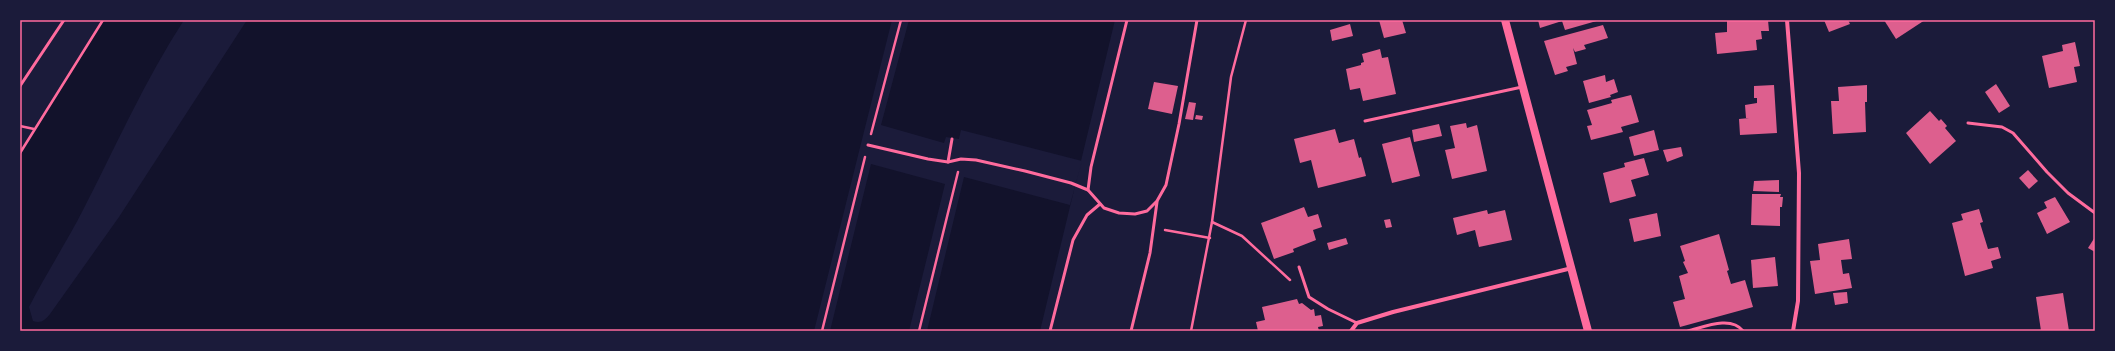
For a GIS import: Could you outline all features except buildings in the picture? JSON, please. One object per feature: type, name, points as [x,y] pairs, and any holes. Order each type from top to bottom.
[{"type":"main road","points":[[1505,20],[1588,331]]},
{"type":"street","points":[[1787,20],[1799,172],[1798,301],[1793,331]]},
{"type":"street","points":[[1351,331],[1357,323],[1393,312],[1572,268]]},
{"type":"lane","points":[[20,86],[64,20]]},
{"type":"lane","points":[[1088,190],[1091,167],[1127,20]]},
{"type":"lane","points":[[1131,331],[1150,252],[1158,201],[1166,185],[1197,20]]},
{"type":"lane","points":[[1365,121],[1524,87]]},
{"type":"lane","points":[[1968,123],[2002,127],[2013,133],[2047,172],[2068,192],[2095,213]]},
{"type":"lane","points":[[948,162],[952,139]]},
{"type":"lane","points":[[868,145],[948,162],[961,159],[976,160],[1071,183],[1088,190],[1104,208],[1119,213],[1135,214],[1147,211],[1158,201]]},
{"type":"lane","points":[[1050,331],[1073,240],[1087,215],[1100,204]]},
{"type":"lane","points":[[1299,267],[1308,297],[1328,309],[1357,323]]},
{"type":"lane","points":[[1688,331],[1731,322],[1740,326],[1743,331]]},
{"type":"path","points":[[20,153],[103,20]]},
{"type":"path","points":[[822,331],[868,145],[901,20]]},
{"type":"path","points":[[1191,331],[1210,238],[1231,77],[1246,20]]},
{"type":"path","points":[[20,126],[34,129]]},
{"type":"path","points":[[919,331],[961,159]]},
{"type":"path","points":[[1212,222],[1242,236],[1308,297]]},
{"type":"path","points":[[1154,228],[1210,238]]},
{"type":"shaded area","points":[[104,20],[184,20],[156,66],[83,210],[29,307],[33,321],[36,322],[43,321],[50,314],[119,217],[247,20],[1115,20],[1040,331],[20,331],[20,156]]},
{"type":"pier","points":[[892,20],[909,20],[881,125],[944,143],[946,137],[959,139],[961,130],[1082,161],[1070,205],[964,177],[927,331],[909,331],[945,184],[871,164],[830,331],[814,331]]}]
